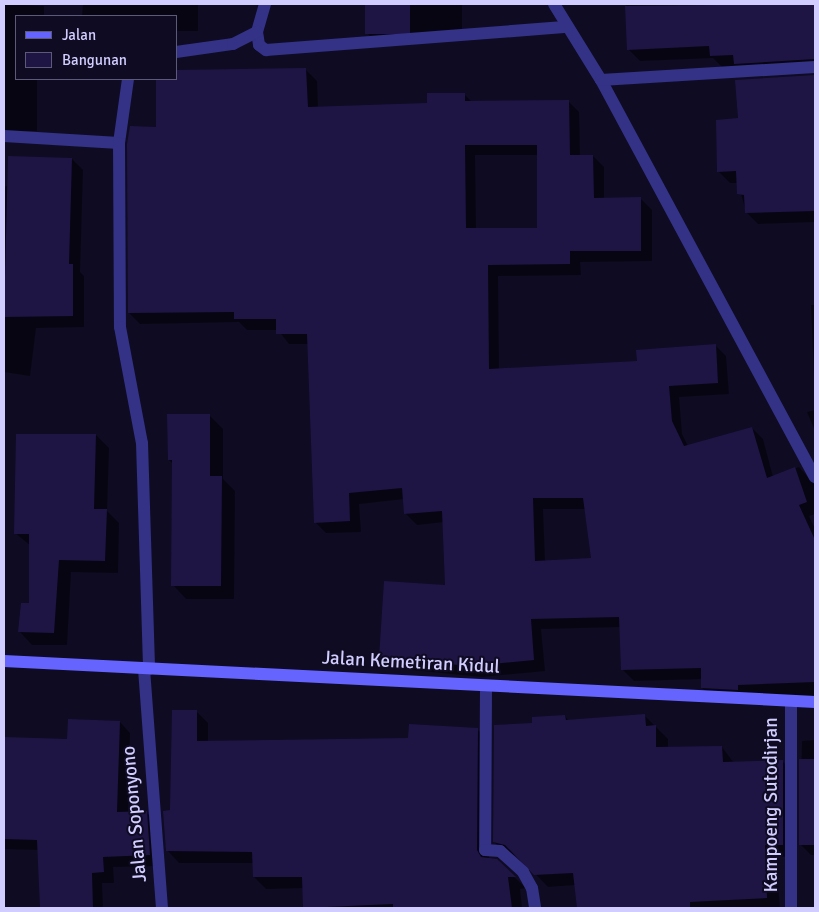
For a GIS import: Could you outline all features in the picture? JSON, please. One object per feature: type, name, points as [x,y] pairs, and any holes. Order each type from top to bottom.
[{"type":"street","points":[[265,4],[257,32],[259,44],[266,50],[567,27]]},
{"type":"street","points":[[554,4],[601,80],[815,477]]},
{"type":"street","points":[[178,52],[233,44],[257,32]]},
{"type":"street","points":[[601,80],[815,67]]},
{"type":"street","name":"Jalan Soponyono","points":[[128,80],[119,143],[120,327],[142,443],[146,669],[145,717],[162,908]]},
{"type":"street","points":[[4,136],[119,143]]},
{"type":"street","name":"Jalan Kemetiran Kidul","points":[[4,661],[815,702]]},
{"type":"street","points":[[486,686],[485,850],[500,851],[523,872],[532,888],[535,908]]},
{"type":"street","name":"Kampoeng Sutodirjan","points":[[791,701],[791,908]]},
{"type":"building","points":[[365,4],[410,4],[410,34],[365,34]]},
{"type":"building","points":[[815,4],[815,59],[734,64],[733,55],[710,56],[709,46],[627,50],[625,6]]},
{"type":"building","points":[[306,68],[308,107],[427,103],[427,93],[465,93],[465,101],[569,100],[570,155],[593,155],[594,198],[641,197],[641,251],[570,251],[570,264],[488,265],[489,369],[637,361],[636,350],[716,344],[718,383],[669,386],[672,421],[684,446],[752,427],[767,478],[795,467],[807,502],[799,505],[815,540],[815,682],[738,685],[738,690],[701,688],[701,668],[621,670],[619,617],[531,619],[534,660],[470,666],[379,658],[384,581],[445,585],[442,511],[404,514],[402,488],[349,493],[350,521],[314,523],[307,334],[276,334],[276,319],[234,319],[234,312],[128,313],[127,144],[130,126],[156,127],[156,80],[178,80],[178,70]],"holes":[[[465,145],[537,145],[537,228],[466,228]],[[533,498],[583,498],[591,558],[535,561]]]},
{"type":"building","points":[[815,75],[815,211],[745,213],[744,195],[737,194],[736,171],[717,172],[716,120],[738,118],[735,80]]},
{"type":"building","points":[[8,156],[72,158],[69,264],[73,264],[73,316],[4,317]]},
{"type":"building","points":[[167,414],[210,414],[210,476],[222,476],[221,586],[171,586],[172,460],[168,460]]},
{"type":"building","points":[[16,434],[96,434],[94,509],[107,509],[105,561],[59,560],[54,633],[18,632],[21,603],[29,603],[29,534],[14,534]]},
{"type":"building","points":[[172,710],[197,710],[197,741],[408,738],[409,724],[478,728],[477,850],[481,857],[497,859],[516,877],[508,877],[512,908],[393,908],[393,904],[303,908],[302,877],[253,877],[252,852],[166,851],[163,811],[170,810]]},
{"type":"building","points":[[645,714],[646,726],[656,725],[656,747],[722,746],[723,762],[783,760],[783,845],[765,845],[767,898],[690,902],[690,908],[577,908],[573,873],[534,875],[505,845],[493,842],[494,725],[532,723],[532,717],[565,715],[566,720]]},
{"type":"building","points":[[68,719],[120,721],[117,812],[147,811],[150,855],[103,857],[104,872],[92,873],[93,908],[40,908],[37,840],[4,839],[4,737],[67,739]]},
{"type":"building","points":[[799,759],[815,759],[815,845],[799,845]]}]
